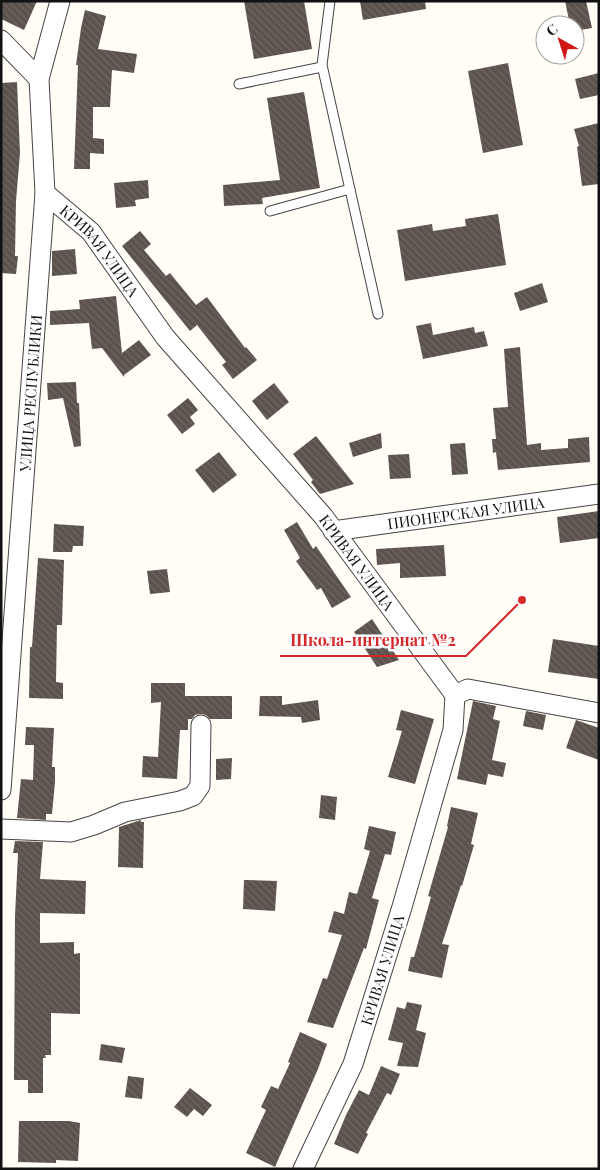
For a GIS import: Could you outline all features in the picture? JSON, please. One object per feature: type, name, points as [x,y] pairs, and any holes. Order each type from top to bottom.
[{"type":"street","name":"УЛИЦА РЕСПУБЛИКИ","points":[[1,790],[3,738],[46,193],[39,79],[60,1]]},
{"type":"street","points":[[1,40],[39,79]]},
{"type":"street","name":"КРИВАЯ УЛИЦА","points":[[46,193],[91,232],[165,337],[316,509],[455,696],[453,730],[402,907],[353,1064],[303,1169]]},
{"type":"street","name":"ПИОНЕРСКАЯ УЛИЦА","points":[[333,531],[599,494]]},
{"type":"street","points":[[455,696],[468,689],[599,713]]},
{"type":"street","points":[[1,829],[71,832],[125,812],[180,801],[193,796],[200,786],[201,725]]},
{"type":"lane","points":[[330,1],[322,67],[378,314]]},
{"type":"lane","points":[[239,84],[322,67]]},
{"type":"lane","points":[[270,211],[350,189]]},
{"type":"building","points":[[1,1],[37,1],[24,30],[1,19]]},
{"type":"building","points":[[244,1],[304,1],[312,49],[254,59]]},
{"type":"building","points":[[360,1],[425,1],[426,9],[363,20]]},
{"type":"building","points":[[565,1],[586,1],[592,28],[585,29],[585,15],[568,15]]},
{"type":"building","points":[[85,10],[106,16],[98,49],[137,54],[134,73],[112,70],[110,107],[93,107],[93,138],[104,139],[104,154],[90,153],[90,169],[74,169],[78,65],[76,65]]},
{"type":"building","points":[[508,63],[523,145],[483,153],[468,71]]},
{"type":"building","points":[[599,73],[599,95],[580,99],[575,79]]},
{"type":"building","points":[[17,82],[20,153],[16,201],[15,256],[18,256],[16,274],[1,273],[1,83]]},
{"type":"building","points":[[304,92],[320,188],[262,198],[263,204],[224,206],[223,185],[280,180],[267,98]]},
{"type":"building","points":[[599,123],[599,184],[582,186],[577,147],[579,146],[574,129]]},
{"type":"building","points":[[148,180],[149,198],[135,200],[136,206],[116,208],[114,183]]},
{"type":"building","points":[[498,214],[506,265],[405,281],[397,230],[432,224],[433,231],[466,226],[465,219]]},
{"type":"building","points":[[140,231],[151,244],[144,250],[166,276],[170,273],[196,305],[207,297],[245,348],[257,360],[233,379],[222,365],[226,362],[197,325],[190,331],[122,246]]},
{"type":"building","points":[[75,249],[77,274],[52,276],[52,251]]},
{"type":"building","points":[[542,283],[548,302],[520,311],[514,293]]},
{"type":"building","points":[[116,296],[122,353],[139,340],[151,355],[124,375],[124,377],[102,348],[92,349],[89,323],[50,325],[50,311],[80,309],[79,300]]},
{"type":"building","points":[[431,323],[433,335],[474,327],[475,333],[484,331],[488,346],[423,359],[416,326]]},
{"type":"building","points":[[520,347],[527,445],[541,443],[541,450],[568,448],[568,439],[589,437],[590,462],[498,470],[496,452],[493,453],[492,439],[496,439],[493,408],[508,407],[504,349]]},
{"type":"building","points":[[76,382],[81,446],[74,447],[63,398],[48,400],[47,383]]},
{"type":"building","points":[[274,383],[289,402],[267,420],[252,401]]},
{"type":"building","points":[[188,398],[198,410],[190,417],[195,424],[182,434],[167,415]]},
{"type":"building","points":[[381,433],[382,448],[353,457],[349,443]]},
{"type":"building","points":[[316,436],[354,484],[320,494],[311,482],[313,480],[293,454]]},
{"type":"building","points":[[465,443],[468,474],[452,475],[450,444]]},
{"type":"building","points":[[219,452],[237,475],[213,493],[195,470]]},
{"type":"building","points":[[409,454],[411,478],[390,479],[388,455]]},
{"type":"building","points":[[599,511],[599,538],[560,543],[557,517]]},
{"type":"building","points":[[297,522],[313,549],[316,546],[351,597],[332,608],[321,588],[317,590],[296,561],[300,558],[284,530]]},
{"type":"building","points":[[54,524],[84,526],[83,546],[73,546],[72,552],[53,552]]},
{"type":"building","points":[[444,545],[446,576],[400,578],[400,563],[377,565],[376,549]]},
{"type":"building","points":[[38,558],[64,560],[62,625],[57,625],[56,682],[63,683],[63,699],[29,698],[30,647],[32,647]]},
{"type":"building","points":[[167,569],[170,592],[150,594],[147,571]]},
{"type":"building","points":[[372,619],[399,660],[377,667],[354,632]]},
{"type":"building","points":[[553,639],[599,646],[599,679],[548,672]]},
{"type":"building","points":[[151,683],[185,683],[185,696],[232,696],[232,719],[210,719],[206,715],[195,715],[192,719],[188,719],[188,730],[180,730],[177,779],[142,777],[143,756],[158,757],[161,702],[151,703]]},
{"type":"building","points":[[260,696],[282,696],[282,705],[318,700],[320,720],[302,723],[301,717],[259,716]]},
{"type":"building","points":[[473,701],[496,706],[493,719],[500,721],[492,760],[506,763],[503,777],[488,774],[486,785],[457,779]]},
{"type":"building","points":[[401,710],[434,719],[415,784],[388,777],[402,731],[396,730]]},
{"type":"building","points":[[526,711],[546,715],[543,730],[523,726]]},
{"type":"building","points":[[576,720],[599,728],[599,760],[566,748]]},
{"type":"building","points":[[26,727],[54,728],[52,767],[55,767],[55,782],[52,814],[46,814],[46,820],[17,818],[21,779],[33,780],[34,745],[25,745]]},
{"type":"building","points":[[232,758],[231,779],[216,780],[216,759]]},
{"type":"building","points":[[321,795],[337,797],[335,820],[319,818]]},
{"type":"building","points":[[451,807],[478,813],[471,844],[474,845],[442,944],[449,945],[442,978],[408,971],[411,957],[414,957],[431,897],[428,896],[448,827]]},
{"type":"building","points":[[141,820],[141,822],[144,822],[143,868],[118,867],[119,827]]},
{"type":"building","points":[[369,826],[396,832],[391,855],[385,854],[372,898],[379,900],[366,949],[364,948],[333,1028],[307,1022],[323,978],[327,979],[342,935],[328,932],[334,911],[344,914],[349,892],[357,894],[370,851],[364,849]]},
{"type":"building","points":[[15,841],[43,842],[40,879],[86,881],[85,914],[40,913],[40,943],[74,942],[74,954],[80,953],[80,1014],[51,1013],[51,1055],[45,1055],[46,1058],[43,1058],[43,1093],[28,1093],[28,1080],[14,1080],[15,916],[18,853],[13,853]]},
{"type":"building","points":[[244,880],[277,881],[275,911],[243,909]]},
{"type":"building","points":[[407,1002],[422,1005],[416,1030],[426,1033],[418,1067],[397,1066],[403,1043],[388,1040],[397,1007],[405,1009]]},
{"type":"building","points":[[300,1032],[327,1044],[275,1167],[246,1153],[266,1110],[261,1107],[271,1086],[278,1089],[290,1063],[288,1062]]},
{"type":"building","points":[[101,1044],[125,1048],[122,1063],[99,1060]]},
{"type":"building","points":[[381,1066],[400,1074],[391,1095],[387,1093],[366,1133],[368,1134],[358,1154],[334,1144],[359,1090],[369,1095]]},
{"type":"building","points":[[128,1076],[144,1078],[142,1099],[125,1097]]},
{"type":"building","points":[[190,1088],[212,1105],[203,1116],[194,1109],[187,1117],[174,1107]]},
{"type":"building","points":[[19,1121],[69,1121],[80,1123],[78,1161],[56,1160],[56,1163],[18,1162]]},
{"type":"place","name":"Школа-интернат №2","points":[[522,600]]}]
